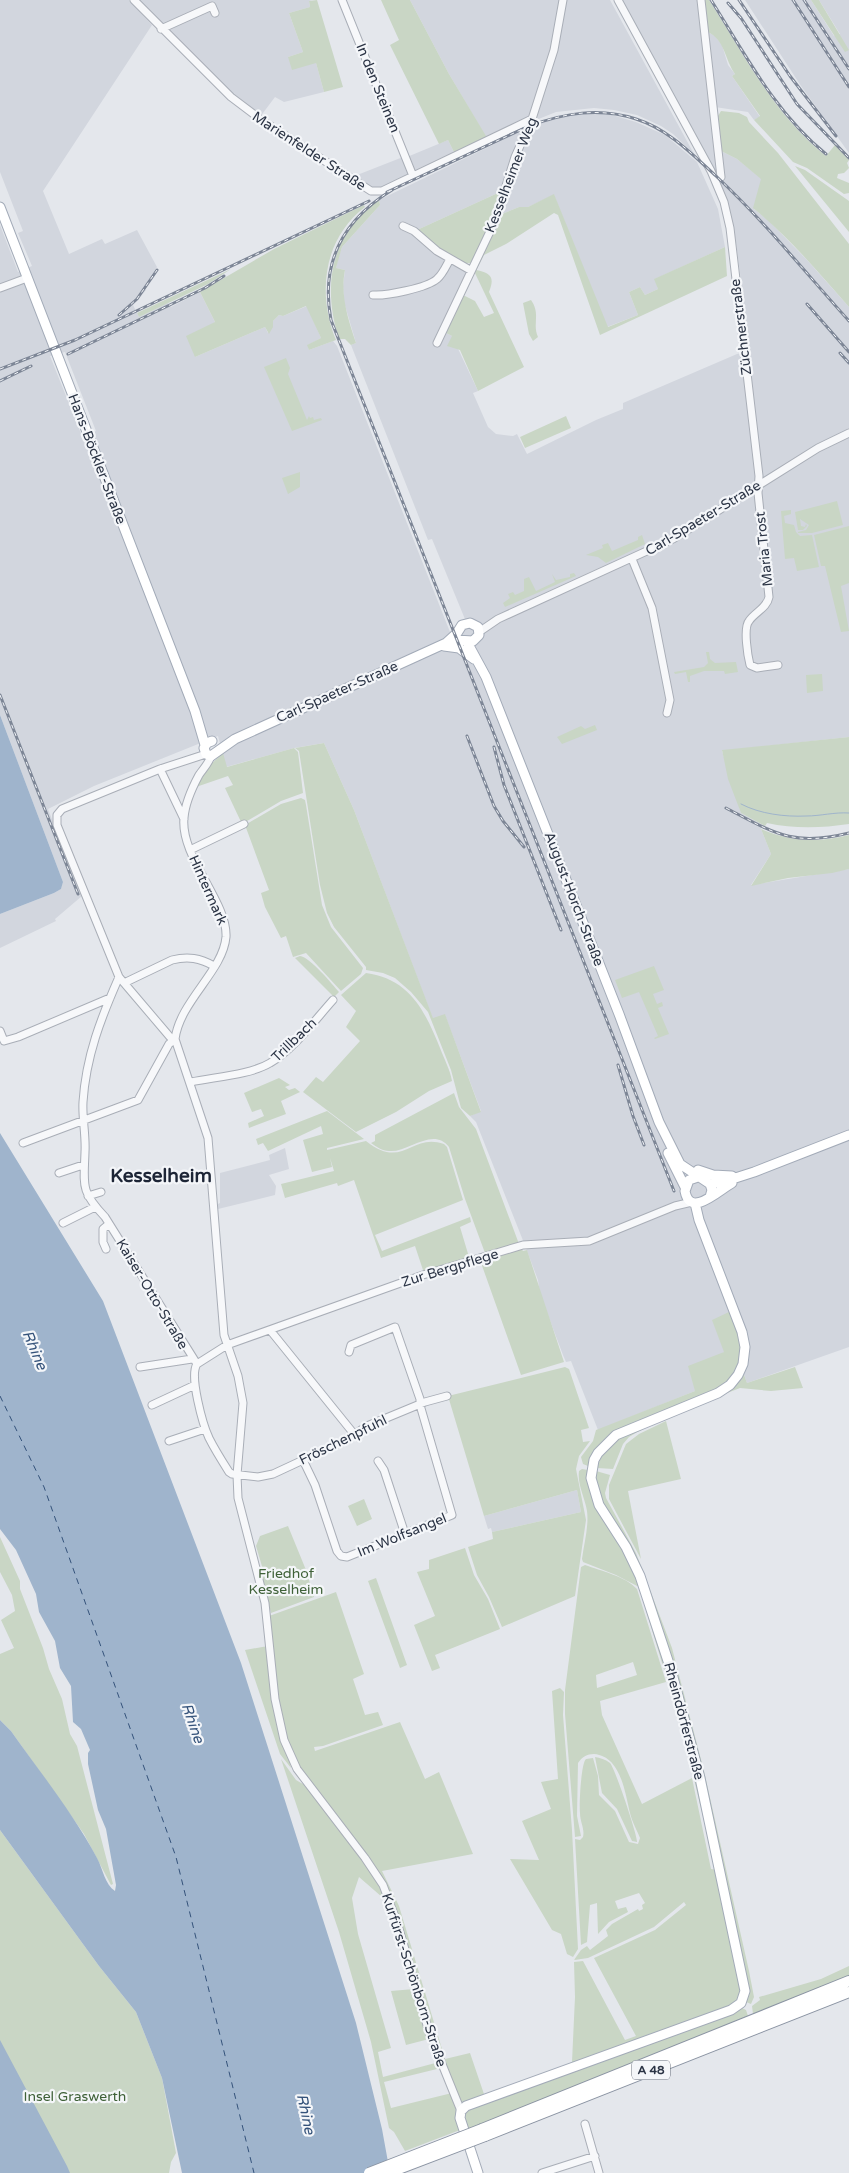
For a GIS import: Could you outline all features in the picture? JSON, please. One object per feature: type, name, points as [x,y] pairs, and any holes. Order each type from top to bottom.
[{"type":"highway","name":"A 48","points":[[388,2173],[483,2132],[740,2030],[849,1981]]},
{"type":"highway","name":"A 48","points":[[766,2019],[849,1992]]},
{"type":"highway","name":"A 48","points":[[369,2173],[483,2132]]},
{"type":"main road","name":"Hans-Böckler-Straße","points":[[0,208],[210,749]]},
{"type":"main road","name":"Carl-Spaeter-Straße","points":[[210,749],[442,645],[460,630],[462,625],[468,623],[471,638],[454,646],[442,645]]},
{"type":"main road","points":[[460,630],[460,636],[471,638]]},
{"type":"main road","name":"August-Horch-Straße","points":[[471,638],[479,663],[486,676]]},
{"type":"main road","name":"August-Horch-Straße","points":[[471,638],[476,643],[486,676],[619,1014],[659,1122],[668,1153],[685,1189],[687,1198],[694,1203]]},
{"type":"main road","name":"August-Horch-Straße","points":[[659,1122],[680,1164],[698,1177],[707,1180],[710,1184]]},
{"type":"main road","points":[[701,1226],[701,1213],[712,1190],[710,1184],[754,1172],[849,1135]]},
{"type":"main road","points":[[667,1138],[690,1165],[706,1173],[722,1176],[754,1172]]},
{"type":"main road","points":[[694,1203],[708,1199],[754,1172]]},
{"type":"main road","points":[[685,1189],[689,1180],[698,1177]]},
{"type":"main road","name":"Rheindörferstraße","points":[[461,2111],[470,2104],[731,2010],[741,2003],[745,1991],[700,1778],[664,1646],[640,1576],[626,1547],[598,1505],[591,1478],[594,1460],[603,1446],[616,1435],[718,1393],[730,1385],[741,1369],[745,1353],[742,1332],[694,1203]]},
{"type":"main road","points":[[461,2111],[460,2118],[463,2129],[478,2173]]},
{"type":"street","name":"Marienfelder Straße","points":[[134,0],[219,86],[244,108],[371,192],[382,191],[532,119]]},
{"type":"street","name":"In den Steinen","points":[[342,0],[413,176]]},
{"type":"street","name":"Kesselheimer Weg","points":[[437,343],[470,270],[495,221],[515,157],[532,119],[554,50],[563,0]]},
{"type":"street","name":"Züchnerstraße","points":[[618,0],[711,171],[724,202],[730,228],[759,476],[758,486]]},
{"type":"street","points":[[701,0],[721,176]]},
{"type":"street","points":[[161,29],[210,3],[215,13]]},
{"type":"street","points":[[403,226],[414,231],[450,260],[470,270]]},
{"type":"street","points":[[373,295],[382,296],[430,283],[441,275],[450,260]]},
{"type":"street","points":[[0,288],[27,278]]},
{"type":"street","name":"Carl-Spaeter-Straße","points":[[471,638],[493,619],[498,619],[673,539],[818,448],[849,433]]},
{"type":"street","name":"Maria Trost","points":[[758,486],[770,597],[766,604],[746,625],[748,654],[750,665],[753,667],[778,665]]},
{"type":"street","points":[[632,559],[652,608],[670,700],[667,713]]},
{"type":"street","name":"Carl-Spaeter-Straße","points":[[57,815],[62,809],[210,749]]},
{"type":"street","name":"Hintermark","points":[[22,1143],[138,1100],[169,1044],[175,1039],[177,1028],[186,1009],[214,966],[224,946],[225,928],[185,836],[184,819],[190,794],[210,749]]},
{"type":"street","name":"Hintermark","points":[[160,769],[184,819]]},
{"type":"street","name":"Kurfürst-Schönborn-Straße","points":[[57,815],[57,826],[122,980],[170,1037],[175,1039],[191,1082],[210,1150],[213,1212],[224,1335],[238,1376],[243,1403],[237,1475],[238,1498],[265,1602],[276,1699],[290,1756],[297,1770],[365,1858],[383,1885],[397,1922],[430,2037],[461,2111]]},
{"type":"street","points":[[190,850],[244,824]]},
{"type":"street","points":[[122,980],[180,958],[197,958],[214,966]]},
{"type":"street","name":"Kaiser-Otto-Straße","points":[[122,980],[110,998],[88,1058],[83,1104],[86,1152],[83,1165],[85,1189],[95,1207],[109,1224],[194,1361]]},
{"type":"street","points":[[0,1031],[4,1041],[110,998]]},
{"type":"street","name":"Trillbach","points":[[191,1082],[253,1070],[270,1063],[297,1040],[333,1000]]},
{"type":"street","points":[[59,1173],[83,1165]]},
{"type":"street","points":[[675,1206],[685,1189]]},
{"type":"street","points":[[88,1196],[101,1192]]},
{"type":"street","name":"Zur Bergpflege","points":[[194,1361],[227,1346],[423,1275],[523,1245],[589,1241],[675,1206],[694,1203]]},
{"type":"street","points":[[63,1223],[95,1207]]},
{"type":"street","name":"Kaiser-Otto-Straße","points":[[106,1248],[102,1235],[103,1229],[109,1224]]},
{"type":"street","points":[[349,1352],[351,1345],[395,1327],[420,1399],[420,1405]]},
{"type":"street","points":[[270,1330],[354,1434]]},
{"type":"street","points":[[140,1367],[194,1361],[196,1385],[205,1429],[229,1472],[237,1475]]},
{"type":"street","points":[[152,1405],[196,1385]]},
{"type":"street","name":"Fröschenpfuhl","points":[[237,1475],[265,1476],[304,1460],[367,1426],[447,1396]]},
{"type":"street","name":"Im Wolfsangel","points":[[304,1460],[315,1485],[337,1551],[341,1556],[347,1557],[452,1515],[420,1405]]},
{"type":"street","points":[[169,1440],[205,1429]]},
{"type":"street","points":[[378,1461],[384,1470],[405,1534]]},
{"type":"street","points":[[585,2124],[599,2173]]},
{"type":"street","points":[[542,2173],[557,2170],[595,2156]]},
{"type":"shaded area","points":[[0,0],[129,0],[152,25],[43,191],[69,254],[102,239],[105,244],[137,230],[157,267],[143,288],[146,290],[133,305],[139,317],[168,303],[171,307],[200,292],[215,322],[195,357],[265,327],[268,333],[273,321],[279,315],[283,316],[307,306],[321,338],[308,345],[309,350],[333,341],[337,346],[450,632],[467,624],[432,539],[428,540],[351,345],[356,343],[344,302],[345,270],[336,268],[342,247],[380,205],[379,200],[534,125],[588,113],[612,115],[636,122],[665,135],[697,162],[718,209],[725,247],[655,279],[658,289],[645,295],[640,287],[629,292],[638,315],[607,327],[554,195],[528,207],[519,207],[502,214],[500,192],[417,230],[474,271],[446,333],[452,336],[478,391],[473,393],[488,427],[496,434],[513,436],[517,434],[527,454],[623,409],[623,403],[737,354],[750,351],[736,242],[727,203],[621,0],[699,0],[721,151],[737,159],[762,179],[754,209],[768,220],[807,260],[849,307],[849,737],[722,751],[741,813],[763,825],[761,829],[771,854],[751,885],[849,869],[849,1347],[747,1383],[743,1372],[724,1352],[695,1391],[598,1430],[571,1361],[566,1362],[563,1355],[540,1294],[538,1280],[524,1243],[476,1122],[470,1116],[481,1111],[445,1015],[433,1019],[354,810],[324,743],[294,748],[226,767],[218,736],[94,786],[48,809],[82,896],[55,919],[56,921],[0,948],[0,914],[54,893],[61,889],[63,882],[0,715],[0,225],[18,272],[32,266],[18,233],[23,231],[0,172]],"holes":[[[65,352],[96,431],[82,436],[50,356]]]},
{"type":"shaded area","points":[[138,0],[312,0],[309,1],[310,7],[289,13],[303,52],[288,57],[316,63],[324,92],[284,102],[275,97],[260,117],[231,94]]},
{"type":"shaded area","points":[[410,0],[610,0],[694,154],[673,134],[661,126],[637,115],[594,108],[556,112],[536,120],[531,117],[489,138],[486,137],[449,74]]},
{"type":"shaded area","points":[[745,0],[811,0],[834,36],[840,34],[819,0],[849,0],[849,153],[801,86]]},
{"type":"shaded area","points":[[708,32],[715,36],[722,45],[728,65],[735,74],[732,76],[760,117],[754,120],[748,112],[715,107]]},
{"type":"shaded area","points":[[448,140],[455,154],[414,172],[407,157]]},
{"type":"shaded area","points":[[403,157],[409,176],[379,190],[373,189],[352,177]]},
{"type":"shaded area","points":[[285,1148],[289,1169],[269,1175],[276,1186],[275,1195],[218,1209],[218,1204],[220,1203],[220,1173],[270,1160],[269,1155]]},
{"type":"shaded area","points":[[577,1490],[581,1512],[492,1532],[491,1528],[488,1529],[484,1516]]},
{"type":"green space","points":[[317,0],[343,87],[324,92],[316,63],[292,70],[288,57],[303,52],[289,13],[310,7],[309,1]]},
{"type":"green space","points":[[381,0],[410,0],[449,74],[486,136],[485,140],[455,154],[448,140],[439,144],[390,45],[399,40]]},
{"type":"green space","points":[[704,0],[709,0],[775,103],[807,140],[826,156],[835,145],[849,160],[847,163],[849,168],[844,173],[838,174],[837,178],[849,183],[849,193],[844,194],[807,168],[793,162],[754,120],[760,116],[732,76],[735,74],[718,40],[708,32]]},
{"type":"green space","points":[[811,0],[819,0],[849,50],[845,52]]},
{"type":"green space","points":[[721,111],[739,113],[747,117],[749,122],[778,153],[849,244],[849,307],[791,243],[753,208],[761,179],[737,159],[721,151],[718,116]]},
{"type":"green space","points":[[795,166],[805,170],[849,201],[849,232]]},
{"type":"green space","points":[[500,192],[493,216],[471,263],[464,263],[449,257],[417,230]]},
{"type":"green space","points":[[554,194],[608,327],[638,315],[629,292],[640,287],[645,295],[658,289],[654,279],[725,247],[727,276],[600,335],[558,215],[554,213],[506,244],[484,255],[476,270],[490,276],[492,283],[489,292],[524,367],[478,391],[460,350],[447,346],[452,336],[446,333],[463,295],[475,301],[484,317],[494,313],[474,271],[502,214],[519,207],[528,207]]},
{"type":"green space","points":[[379,200],[380,205],[342,247],[336,268],[345,270],[344,298],[356,343],[351,345],[345,339],[339,339],[334,319],[331,281],[334,262],[340,245],[350,228],[363,213]]},
{"type":"green space","points":[[364,205],[365,207],[351,220],[340,235],[332,251],[328,268],[327,304],[336,340],[309,350],[307,345],[321,338],[306,306],[283,316],[279,315],[273,321],[273,327],[269,334],[265,327],[195,357],[186,336],[215,322],[200,292],[274,249]]},
{"type":"green space","points":[[231,269],[208,284],[139,317],[137,313]]},
{"type":"green space","points":[[531,300],[536,314],[536,332],[538,337],[533,341],[529,334],[523,303]]},
{"type":"green space","points":[[286,358],[290,368],[288,374],[307,420],[309,416],[310,418],[313,417],[314,420],[321,418],[322,420],[292,431],[264,367]]},
{"type":"green space","points":[[566,416],[571,428],[525,448],[520,437]]},
{"type":"green space","points":[[300,472],[300,487],[288,494],[282,478]]},
{"type":"green space","points":[[837,501],[843,525],[812,533],[798,533],[806,530],[809,525],[800,519],[801,526],[805,527],[806,524],[807,526],[803,530],[798,530],[795,512]]},
{"type":"green space","points":[[791,510],[791,514],[784,516],[785,523],[794,525],[796,532],[800,536],[812,535],[819,567],[797,571],[794,558],[785,559],[781,511]]},
{"type":"green space","points":[[849,526],[849,583],[841,586],[849,631],[841,632],[825,566],[821,566],[814,535]]},
{"type":"green space","points":[[642,535],[645,544],[606,563],[598,557],[586,555],[603,548],[602,545],[608,543],[612,551],[638,540],[638,537]]},
{"type":"green space","points":[[574,573],[576,576],[505,607],[503,603],[510,598],[508,594],[513,592],[515,595],[524,591],[524,579],[529,577],[536,591],[555,582],[552,574],[556,580],[570,577],[570,574]]},
{"type":"green space","points":[[706,652],[709,652],[710,659],[715,663],[736,662],[738,672],[725,674],[724,671],[704,671],[690,676],[690,682],[688,682],[686,672],[675,674],[674,672],[704,667],[708,663]]},
{"type":"green space","points":[[822,674],[823,691],[807,693],[806,675]]},
{"type":"green space","points":[[595,725],[597,730],[562,744],[557,737],[581,726],[585,729]]},
{"type":"green space","points":[[849,737],[849,824],[808,827],[767,823],[765,826],[741,813],[728,779],[722,750]]},
{"type":"green space","points":[[324,743],[354,810],[433,1018],[445,1014],[481,1112],[470,1116],[461,1108],[451,1070],[428,1012],[411,992],[395,978],[383,973],[366,970],[366,967],[334,927],[327,913],[320,885],[299,751],[295,748]]},
{"type":"green space","points":[[294,748],[298,752],[303,793],[281,801],[242,824],[225,788],[233,785],[228,776],[196,787],[211,764],[223,753],[227,767]]},
{"type":"green space","points":[[301,798],[305,800],[306,805],[322,905],[331,927],[363,968],[361,974],[341,991],[306,953],[293,957],[286,936],[281,938],[265,907],[261,893],[269,890],[245,825],[281,804]]},
{"type":"green space","points":[[761,829],[783,837],[805,840],[837,838],[849,835],[849,869],[788,878],[751,886],[771,854]]},
{"type":"green space","points":[[300,956],[315,966],[339,992],[334,997],[295,958]]},
{"type":"green space","points":[[654,966],[664,990],[653,994],[657,1004],[662,1002],[663,1006],[658,1008],[669,1034],[655,1039],[658,1036],[639,992],[622,998],[615,980]]},
{"type":"green space","points":[[366,973],[381,976],[394,982],[414,999],[434,1034],[452,1081],[429,1091],[396,1112],[356,1132],[303,1092],[316,1077],[323,1082],[360,1041],[346,1027],[356,1011],[341,995]]},
{"type":"green space","points":[[279,1078],[290,1085],[285,1087],[289,1090],[295,1088],[300,1092],[281,1101],[286,1114],[249,1128],[248,1123],[264,1116],[261,1109],[252,1112],[244,1093]]},
{"type":"green space","points":[[454,1093],[459,1107],[476,1129],[519,1244],[485,1253],[465,1199],[449,1147],[443,1141],[436,1139],[428,1140],[396,1151],[382,1150],[371,1143],[375,1141],[375,1135]]},
{"type":"green space","points":[[327,1111],[364,1139],[327,1148],[327,1150],[366,1141],[379,1149],[389,1152],[398,1152],[423,1143],[433,1142],[444,1144],[447,1147],[463,1200],[375,1235],[382,1251],[470,1217],[471,1222],[460,1227],[469,1257],[424,1273],[415,1246],[381,1258],[354,1180],[338,1186],[337,1183],[285,1198],[281,1184],[334,1171],[330,1158],[332,1167],[312,1172],[303,1140],[323,1134],[321,1126],[268,1151],[263,1143],[258,1145],[256,1139]]},
{"type":"green space","points":[[521,1248],[523,1251],[527,1250],[564,1362],[521,1375],[480,1260]]},
{"type":"green space","points":[[731,1311],[742,1348],[738,1369],[723,1385],[700,1397],[645,1418],[620,1430],[599,1445],[588,1466],[583,1464],[581,1457],[593,1441],[596,1430],[695,1391],[688,1366],[724,1352],[712,1320]]},
{"type":"green space","points":[[565,1367],[569,1369],[589,1428],[581,1430],[583,1442],[590,1441],[579,1456],[576,1469],[586,1520],[575,1596],[502,1627],[477,1575],[468,1547],[493,1539],[492,1532],[581,1512],[577,1490],[484,1516],[448,1396]]},
{"type":"green space","points":[[795,1367],[803,1388],[771,1391],[740,1388],[722,1395],[743,1372],[747,1383]]},
{"type":"green space","points":[[666,1421],[681,1479],[628,1491],[641,1559],[609,1499],[609,1485],[626,1444],[639,1434]]},
{"type":"green space","points":[[649,1425],[629,1437],[623,1444],[613,1469],[597,1468],[605,1450],[616,1439]]},
{"type":"green space","points":[[582,1469],[588,1470],[588,1483],[592,1496],[634,1571],[647,1607],[680,1718],[699,1792],[715,1867],[682,1729],[639,1587],[616,1575],[583,1562],[587,1517],[579,1481],[579,1471]]},
{"type":"green space","points":[[596,1471],[610,1475],[605,1493],[606,1498],[636,1553],[672,1648],[704,1771],[749,1971],[754,1997],[751,2004],[746,2002],[746,1982],[651,1600],[605,1511],[596,1479]]},
{"type":"green space","points":[[364,1499],[372,1519],[357,1526],[348,1506]]},
{"type":"green space","name":"Friedhof Kesselheim","points":[[288,1526],[306,1570],[314,1597],[271,1613],[261,1574],[264,1573],[256,1546],[260,1536]]},
{"type":"green space","points":[[0,1537],[20,1581],[20,1589],[62,1699],[70,1734],[77,1746],[113,1884],[111,1885],[84,1834],[11,1731],[0,1720],[0,1654],[14,1648],[1,1620],[15,1611],[12,1595],[0,1572]]},
{"type":"green space","points":[[465,1548],[474,1575],[488,1599],[500,1629],[435,1655],[440,1668],[432,1671],[414,1625],[435,1616],[417,1572],[429,1569],[429,1560]]},
{"type":"green space","points":[[585,1565],[612,1574],[632,1584],[637,1589],[666,1682],[600,1701],[602,1715],[642,1804],[692,1778],[711,1869],[717,1870],[742,1989],[740,1999],[730,2007],[574,2064],[572,2062],[575,1997],[574,1962],[583,1961],[625,2040],[636,2036],[594,1958],[655,1930],[686,1905],[684,1902],[654,1927],[588,1958],[574,1960],[581,1950],[587,1946],[590,1950],[608,1936],[606,1930],[612,1924],[638,1909],[639,1911],[643,1909],[642,1905],[645,1903],[639,1893],[615,1901],[618,1909],[626,1907],[628,1912],[609,1922],[598,1934],[597,1903],[590,1905],[587,1942],[581,1945],[575,1839],[580,1840],[583,1837],[580,1802],[582,1776],[586,1759],[593,1758],[598,1776],[599,1795],[615,1811],[629,1842],[638,1844],[640,1838],[632,1820],[624,1786],[616,1768],[603,1756],[594,1754],[585,1756],[578,1763],[577,1816],[581,1836],[575,1837],[565,1714],[565,1690],[581,1567]],"holes":[[[633,1662],[637,1675],[597,1688],[596,1675]]]},
{"type":"green space","points":[[376,1578],[407,1665],[400,1668],[368,1581]]},
{"type":"green space","points":[[336,1592],[364,1674],[353,1679],[365,1715],[378,1712],[383,1725],[323,1746],[314,1747],[315,1751],[400,1722],[425,1779],[439,1772],[473,1854],[382,1871],[399,1906],[445,2059],[470,2053],[485,2097],[464,2104],[460,2104],[433,2040],[392,1903],[293,1759],[284,1729],[276,1684],[269,1616]]},
{"type":"green space","points":[[268,1646],[270,1673],[291,1768],[280,1754],[245,1650]]},
{"type":"green space","points":[[560,1688],[564,1692],[563,1715],[572,1830],[578,1949],[573,1957],[567,1954],[561,1934],[552,1930],[510,1859],[539,1860],[522,1821],[551,1809],[541,1782],[558,1779],[552,1691]]},
{"type":"green space","points":[[595,1757],[610,1763],[613,1768],[637,1842],[632,1841],[617,1809],[602,1793]]},
{"type":"green space","points":[[281,1759],[296,1780],[308,1787],[370,1867],[385,1895],[382,1897],[359,1877],[352,1898],[358,1934],[391,2048],[378,2052],[383,2077],[439,2062],[441,2068],[384,2082],[391,2108],[452,2093],[460,2130],[405,2151],[394,2132],[389,2128],[371,2042],[339,1932]]},
{"type":"green space","name":"Insel Graswerth","points":[[0,1830],[99,1966],[136,2012],[162,2078],[176,2153],[171,2162],[169,2173],[0,2173]]},
{"type":"green space","points":[[849,1966],[849,1977],[753,2014],[752,2006],[760,2000],[759,1997],[821,1979]]},
{"type":"green space","points":[[414,1989],[429,2039],[406,2045],[391,1991]]},
{"type":"green space","points":[[742,2008],[746,2010],[748,2016],[466,2130],[463,2115],[467,2109]]},
{"type":"water","points":[[0,715],[63,882],[61,889],[54,893],[0,914]]},
{"type":"water","name":"Rhine","points":[[0,1133],[103,1301],[241,1663],[356,2023],[382,2129],[390,2173],[182,2173],[162,2078],[136,2012],[99,1966],[0,1830],[0,1720],[11,1731],[67,1809],[88,1841],[109,1885],[115,1891],[116,1885],[106,1829],[98,1810],[88,1764],[88,1753],[90,1750],[81,1729],[73,1722],[71,1686],[60,1668],[55,1641],[39,1612],[36,1594],[16,1550],[0,1529]]},
{"type":"water","points":[[0,2040],[67,2166],[70,2173],[0,2173]]},
{"type":"waterway","points":[[741,804],[756,810],[781,815],[812,816],[849,813]]},
{"type":"ferry route","points":[[0,1396],[44,1487],[176,1857],[254,2173]]},
{"type":"railway","points":[[711,0],[762,82],[792,121],[826,154]]},
{"type":"railway","points":[[739,0],[790,76],[836,136]]},
{"type":"railway","points":[[793,0],[849,87]]},
{"type":"railway","points":[[804,0],[849,69]]},
{"type":"railway","points":[[728,3],[741,18],[797,104],[849,158]]},
{"type":"railway","points":[[387,192],[542,121],[582,113],[622,115],[648,123],[689,151],[734,193],[768,229],[849,321]]},
{"type":"railway","points":[[392,190],[360,215],[348,229],[339,244],[329,279],[328,299],[331,320],[674,1191]]},
{"type":"railway","points":[[0,369],[75,340],[369,201]]},
{"type":"railway","points":[[119,315],[137,299],[157,270]]},
{"type":"railway","points":[[68,354],[205,288],[224,276]]},
{"type":"railway","points":[[807,304],[849,352]]},
{"type":"railway","points":[[840,353],[849,363]]},
{"type":"railway","points":[[0,381],[31,366]]},
{"type":"railway","points":[[0,695],[78,894]]},
{"type":"railway","points":[[467,736],[494,806],[503,821],[524,847]]},
{"type":"railway","points":[[494,747],[504,785],[561,930]]},
{"type":"railway","points":[[726,808],[771,831],[798,838],[813,839],[849,833]]},
{"type":"railway","points":[[618,1065],[644,1145]]},
{"type":"district","name":"Kesselheim","points":[[161,1176]]}]
